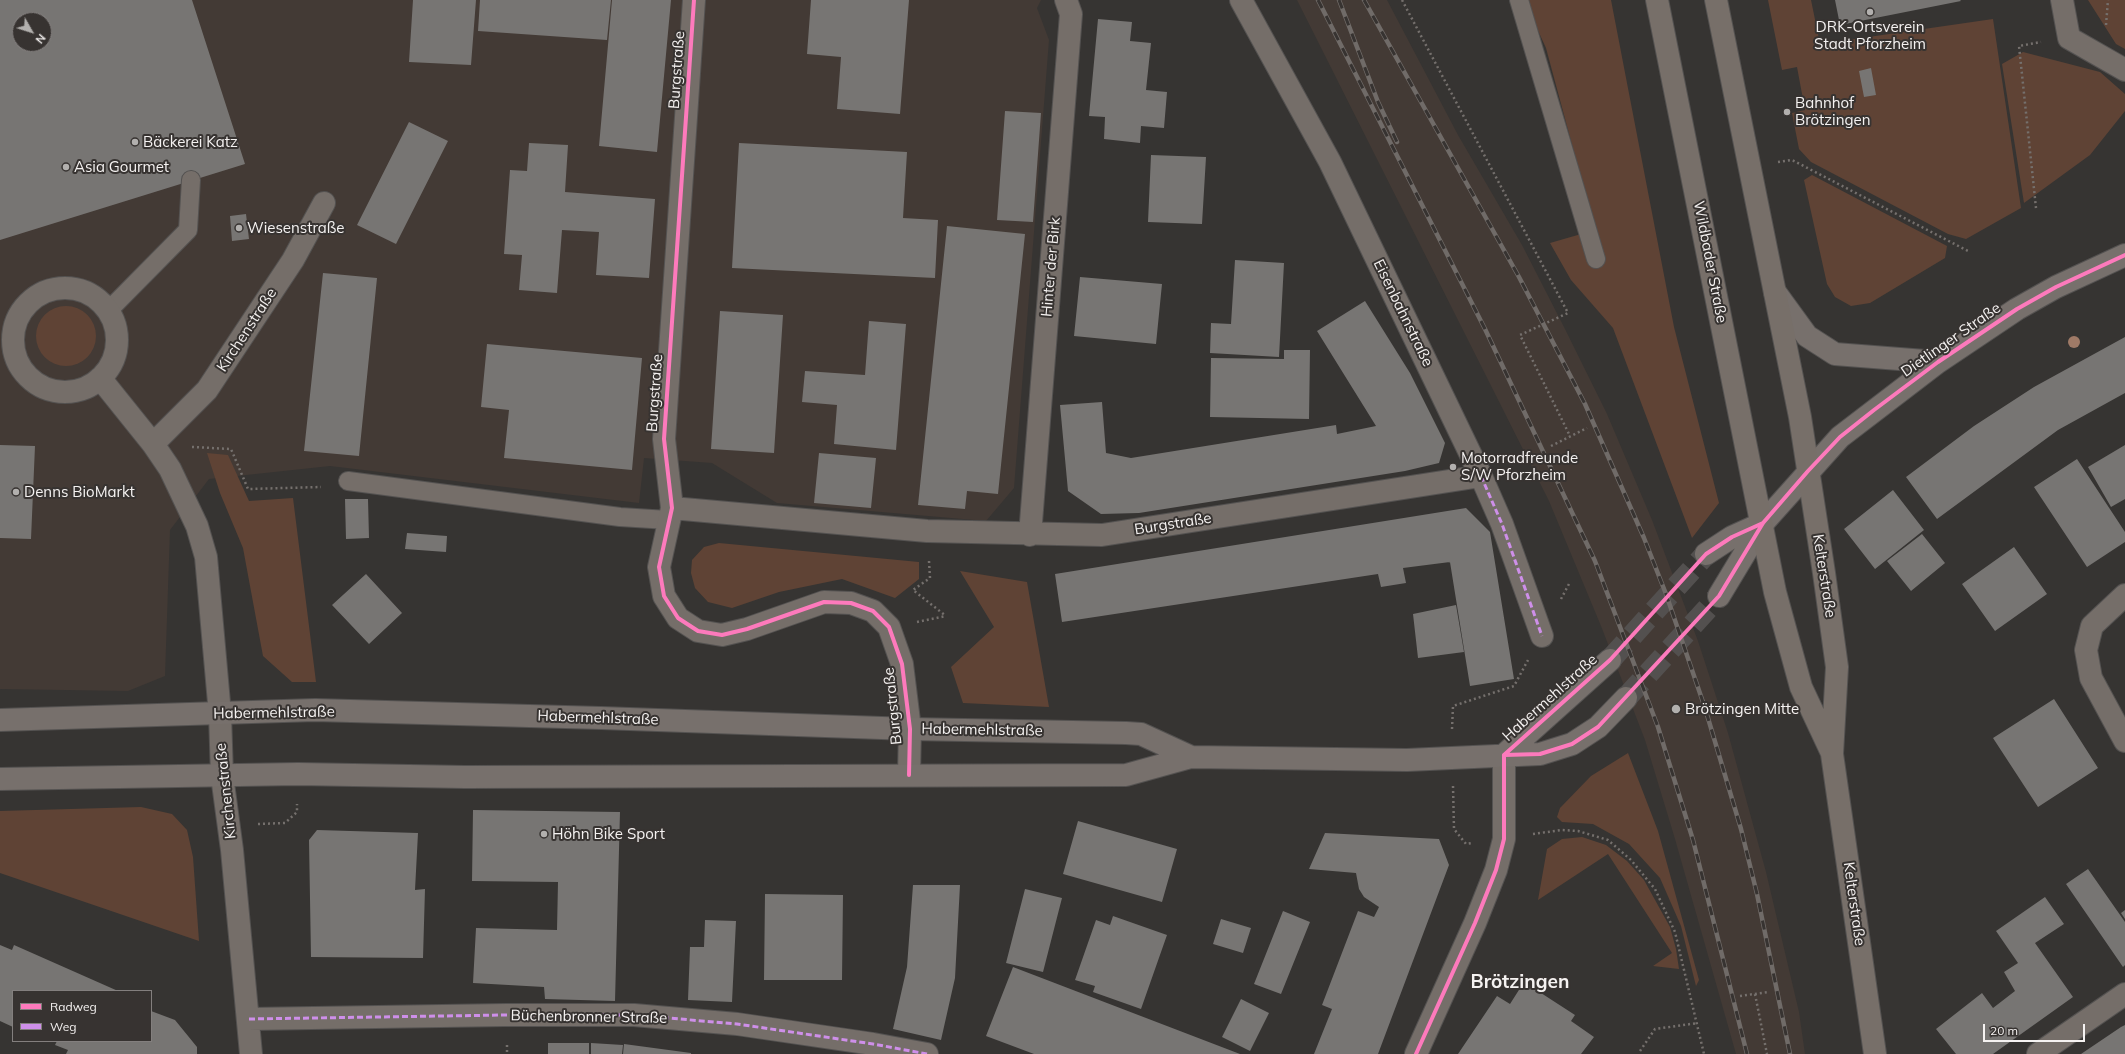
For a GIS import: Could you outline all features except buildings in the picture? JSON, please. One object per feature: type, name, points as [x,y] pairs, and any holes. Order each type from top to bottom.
[{"type":"main road","name":"Wildbader Straße","points":[[1657,0],[1690,158],[1741,427],[1762,523]]},
{"type":"main road","points":[[1716,0],[1775,292],[1808,471]]},
{"type":"main road","name":"Dietlinger Straße","points":[[1762,523],[1840,437],[1938,362],[2017,309],[2062,284],[2125,255]]},
{"type":"main road","points":[[1775,292],[1807,336],[1834,354],[1938,362]]},
{"type":"main road","name":"Kelterstraße","points":[[1808,471],[1837,667],[1832,754],[1875,1054]]},
{"type":"main road","points":[[1706,554],[1732,537],[1762,523]]},
{"type":"main road","points":[[1719,596],[1762,523]]},
{"type":"main road","name":"Kelterstraße","points":[[1762,523],[1775,592],[1801,687],[1832,754]]},
{"type":"main road","name":"Habermehlstraße","points":[[1504,755],[1610,660]]},
{"type":"main road","name":"Habermehlstraße","points":[[0,779],[298,774],[465,777],[1126,775],[1191,757],[1407,760],[1540,754],[1572,744],[1598,727],[1626,698]]},
{"type":"main road","name":"Habermehlstraße","points":[[0,720],[315,710],[910,729],[1141,734],[1191,757]]},
{"type":"street","name":"Burgstraße","points":[[694,0],[664,439],[670,514],[659,567],[664,596],[678,618],[698,632],[722,635],[747,629],[824,602],[851,603],[873,611],[889,627],[902,664],[910,729],[909,775]]},
{"type":"street","name":"Hinter der Birk","points":[[1030,535],[1071,14],[1066,0]]},
{"type":"street","name":"Eisenbahnstraße","points":[[1241,0],[1330,162],[1481,476],[1502,524],[1542,636]]},
{"type":"street","points":[[2062,0],[2069,38],[2125,70]]},
{"type":"street","name":"Kirchenstraße","points":[[153,444],[207,390],[294,260],[324,203]]},
{"type":"street","points":[[64,287],[76,289],[98,300],[108,310],[114,321],[116,346],[108,370],[91,385],[80,389],[63,392],[45,388],[30,378],[6,348],[20,314],[31,300],[47,291],[64,287]]},
{"type":"street","name":"Kirchenstraße","points":[[100,378],[153,444],[186,499],[197,526],[206,557],[220,714],[222,776],[232,850],[249,1019],[251,1054]]},
{"type":"street","name":"Burgstraße","points":[[670,514],[928,531],[1030,535],[1102,535],[1481,476]]},
{"type":"street","points":[[2125,595],[2092,626],[2086,650],[2091,678],[2125,741]]},
{"type":"street","points":[[1416,1054],[1476,923],[1496,870],[1504,839],[1504,755]]},
{"type":"street","points":[[2038,1054],[2125,994]]},
{"type":"street","name":"Büchenbronner Straße","points":[[249,1019],[506,1015],[634,1015],[737,1024],[873,1044],[927,1054]]},
{"type":"lane","points":[[1519,0],[1596,259]]},
{"type":"lane","points":[[108,310],[188,230],[191,180]]},
{"type":"lane","name":"Burgstraße","points":[[348,481],[620,517],[670,514]]},
{"type":"path","points":[[1402,0],[1568,313],[1520,336],[1570,436]]},
{"type":"path","points":[[2036,208],[2019,46],[2069,38]]},
{"type":"path","points":[[1792,160],[1970,252]]},
{"type":"path","points":[[1551,446],[1586,428]]},
{"type":"path","points":[[208,448],[231,449],[248,489],[327,487]]},
{"type":"path","points":[[930,578],[913,590],[946,616]]},
{"type":"path","points":[[1570,582],[1514,686],[1453,706],[1452,757],[1454,829],[1466,844],[1562,830],[1578,831],[1608,840],[1632,860],[1655,889],[1675,932],[1698,1023],[1704,1054]]},
{"type":"path","points":[[1740,996],[1769,992]]},
{"type":"path","points":[[1755,994],[1768,1054]]},
{"type":"path","points":[[1640,1051],[1655,1029],[1698,1023]]},
{"type":"shaded area","points":[[0,0],[1041,0],[1037,8],[1049,40],[1014,488],[986,521],[777,503],[712,463],[644,458],[639,503],[330,466],[209,479],[170,530],[165,676],[128,691],[0,689]]},
{"type":"shaded area","points":[[1297,0],[1387,0],[1458,135],[1522,245],[1607,414],[1652,520],[1698,641],[1728,733],[1766,872],[1799,1012],[1805,1054],[1736,1054],[1675,839],[1645,740],[1601,626],[1549,501]]},
{"type":"shaded area","points":[[1524,0],[1611,0],[1674,327],[1719,503],[1692,538],[1613,328],[1571,280],[1550,243],[1595,230],[1546,48]]},
{"type":"shaded area","points":[[1768,0],[1811,0],[1820,44],[1993,19],[2021,208],[1966,239],[1948,234],[1811,162],[1799,149],[1792,113],[1805,110],[1797,67],[1782,70]]},
{"type":"shaded area","points":[[2088,0],[2125,0],[2125,49],[2116,44]]},
{"type":"shaded area","points":[[2023,52],[2100,72],[2125,94],[2125,111],[2090,155],[2024,203],[2002,64]]},
{"type":"shaded area","points":[[1812,175],[1947,246],[1945,258],[1870,303],[1851,306],[1835,297],[1827,284],[1804,180]]},
{"type":"shaded area","points":[[60,306],[72,306],[83,311],[91,319],[96,330],[94,348],[83,361],[72,366],[60,366],[49,361],[41,353],[36,342],[36,330],[41,319],[49,311]]},
{"type":"shaded area","points":[[207,453],[228,455],[249,501],[293,498],[316,682],[292,682],[263,656],[243,548],[220,493]]},
{"type":"shaded area","points":[[719,543],[919,562],[919,579],[895,598],[842,579],[779,592],[732,608],[708,602],[695,588],[691,573],[692,560],[704,547]]},
{"type":"shaded area","points":[[960,571],[1027,582],[1049,707],[963,703],[951,667],[994,627]]},
{"type":"shaded area","points":[[1628,753],[1658,831],[1699,980],[1696,986],[1681,926],[1660,878],[1629,844],[1593,824],[1562,822],[1557,817],[1560,808],[1591,776]]},
{"type":"shaded area","points":[[141,807],[172,814],[187,830],[193,857],[199,941],[0,873],[0,811]]},
{"type":"shaded area","points":[[1582,837],[1606,845],[1627,861],[1644,880],[1670,927],[1676,949],[1679,969],[1653,966],[1672,953],[1608,854],[1538,900],[1547,849],[1562,839]]},
{"type":"tunnel","points":[[1610,660],[1706,554]]},
{"type":"tunnel","points":[[1626,698],[1719,596]]},
{"type":"railway","points":[[1318,0],[1485,329],[1595,561],[1658,727],[1693,840],[1747,1054]]},
{"type":"railway","points":[[1339,0],[1378,102],[1397,142]]},
{"type":"railway","points":[[1364,0],[1519,277],[1585,404],[1644,538],[1666,594],[1705,708],[1741,829],[1757,894],[1790,1054]]},
{"type":"marked path","points":[[1481,476],[1502,524],[1542,636]]},
{"type":"marked path","points":[[249,1019],[505,1015],[634,1015],[737,1024],[873,1044],[927,1054]]},
{"type":"cycle path","points":[[694,0],[664,439],[672,508],[659,567],[664,596],[678,618],[698,631],[722,635],[747,629],[824,602],[851,603],[873,611],[889,627],[902,664],[910,729],[909,775]]},
{"type":"cycle path","points":[[1504,755],[1540,754],[1572,744],[1598,727],[1719,596],[1763,523],[1840,437],[1938,362],[2017,309],[2056,287],[2125,255]]},
{"type":"cycle path","points":[[1504,755],[1610,660],[1706,554],[1732,537],[1763,523]]},
{"type":"cycle path","points":[[1416,1054],[1475,923],[1496,870],[1504,839],[1504,755]]},
{"type":"place","name":"DRK-Ortsverein Stadt Pforzheim","points":[[1870,12]]},
{"type":"place","name":"Bahnhof Brötzingen","points":[[1787,112]]},
{"type":"place","name":"Bäckerei Katz","points":[[135,142]]},
{"type":"place","name":"Asia Gourmet","points":[[66,167]]},
{"type":"place","name":"Wiesenstraße","points":[[239,228]]},
{"type":"place","name":"Motorradfreunde S/W Pforzheim","points":[[1453,467]]},
{"type":"place","name":"Denns BioMarkt","points":[[16,492]]},
{"type":"place","name":"Brötzingen Mitte","points":[[1676,709]]},
{"type":"place","name":"Höhn Bike Sport","points":[[544,834]]},
{"type":"district","name":"Brötzingen","points":[[1520,982]]}]
